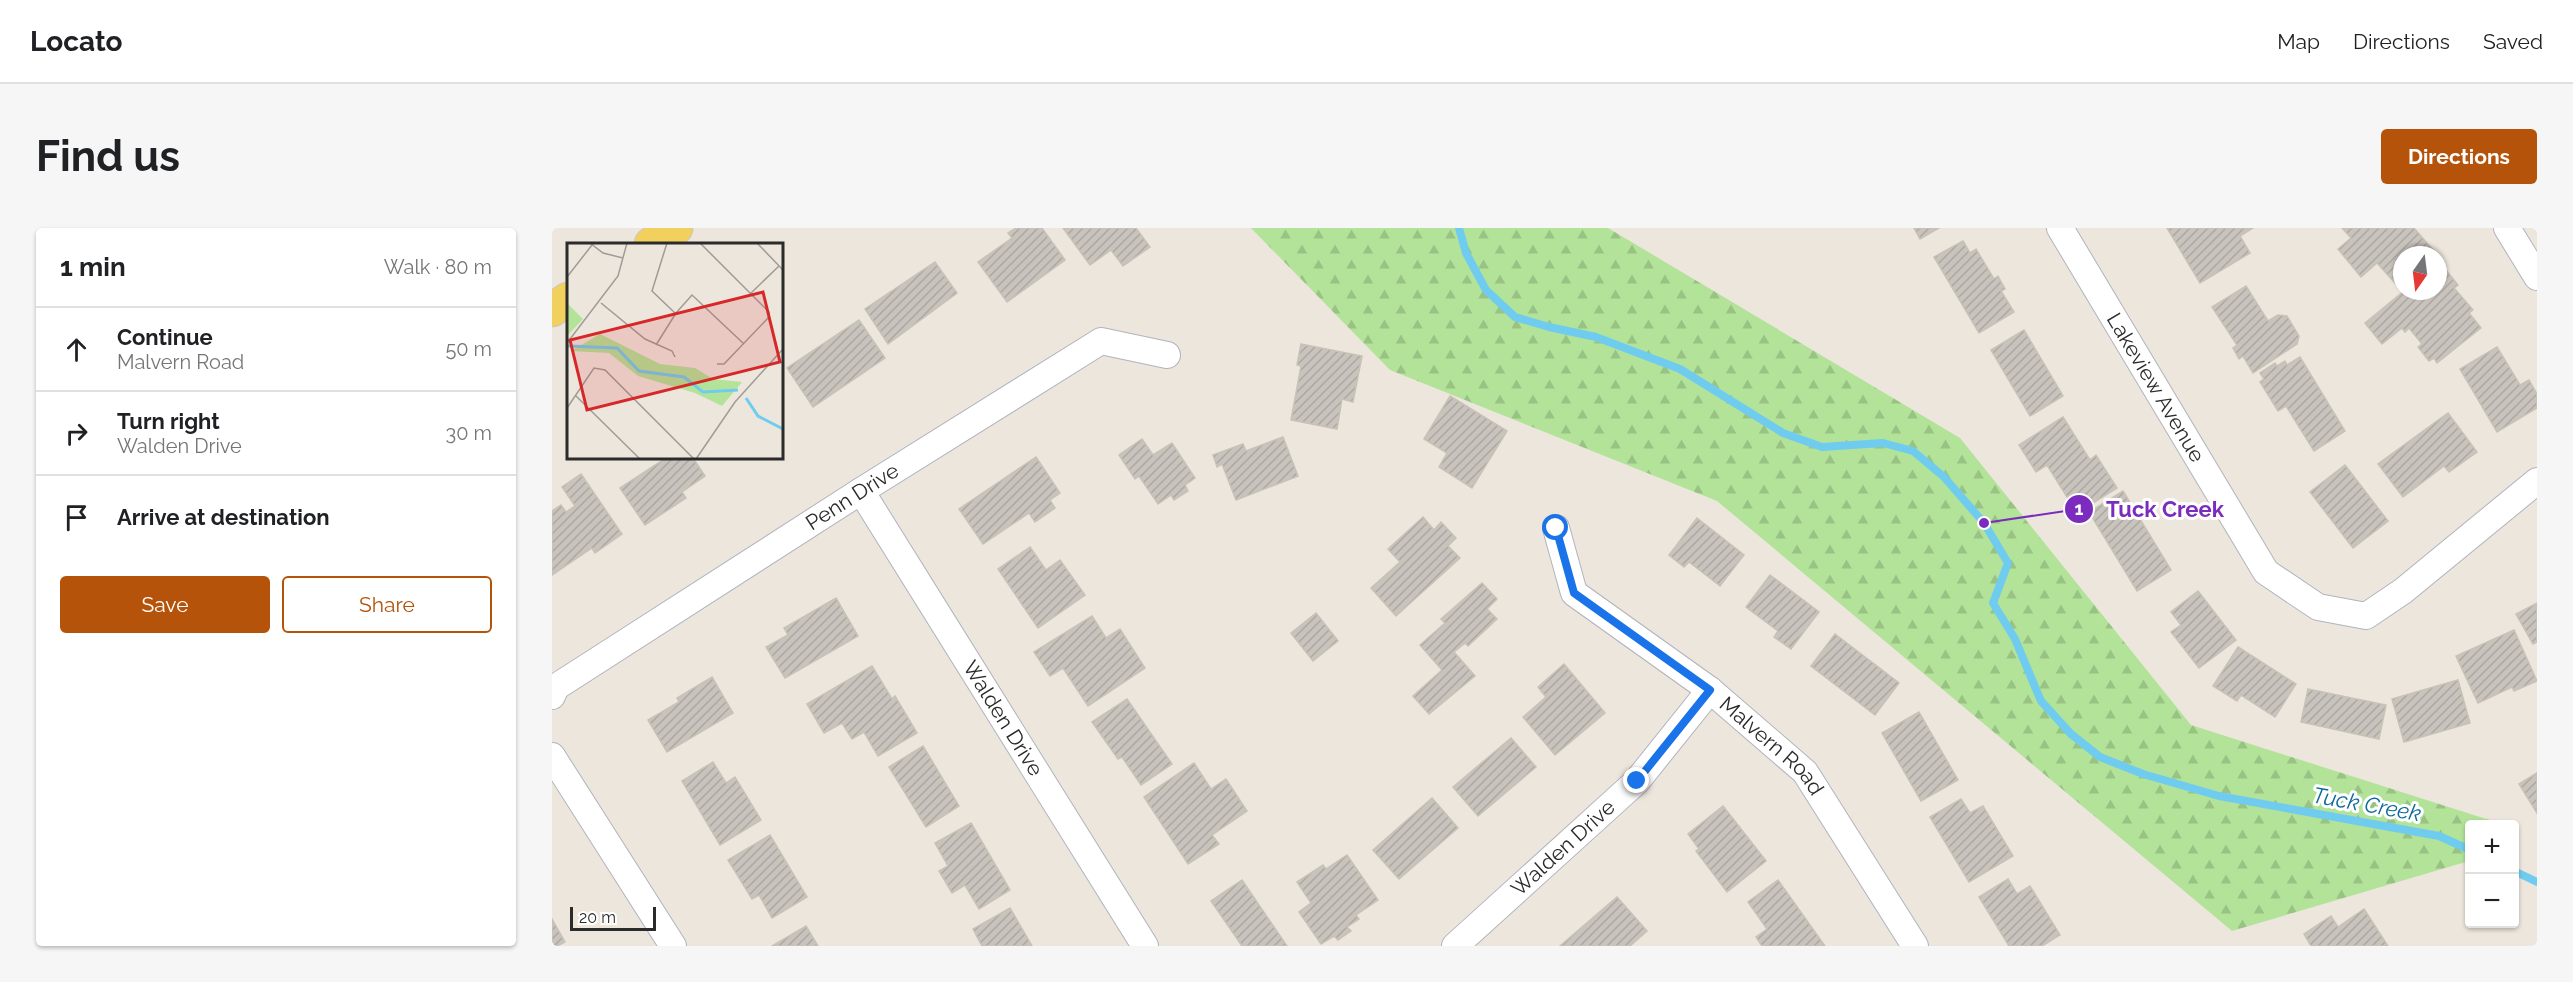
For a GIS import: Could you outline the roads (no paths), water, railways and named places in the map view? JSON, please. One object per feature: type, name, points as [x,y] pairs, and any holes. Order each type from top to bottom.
[{"type":"main road","points":[[653,243],[676,228]]},
{"type":"main road","points":[[552,310],[567,300]]},
{"type":"street","name":"Lakeview Avenue","points":[[2060,228],[2265,572],[2318,607],[2366,616],[2403,591],[2537,481]]},
{"type":"street","points":[[2507,228],[2537,277]]},
{"type":"street","name":"Penn Drive","points":[[552,696],[556,687],[861,491],[1101,341],[1167,355]]},
{"type":"street","name":"Walden Drive","points":[[861,491],[1145,946]]},
{"type":"street","name":"Malvern Road","points":[[1556,528],[1574,593],[1710,690],[1805,772],[1916,946]]},
{"type":"street","name":"Walden Drive","points":[[1455,946],[1637,781],[1710,690]]},
{"type":"street","points":[[552,756],[673,946]]},
{"type":"waterway","name":"Tuck Creek","points":[[1459,228],[1466,253],[1486,290],[1515,317],[1596,337],[1680,369],[1783,433],[1822,447],[1883,443],[1913,451],[1944,477],[1984,523],[2008,563],[1993,603],[2015,639],[2041,701],[2071,734],[2100,757],[2143,774],[2219,796],[2439,836],[2465,848]]},
{"type":"waterway","name":"Tuck Creek","points":[[2519,873],[2537,882]]},
{"type":"place","name":"Tuck Creek","points":[[1984,523]]}]
